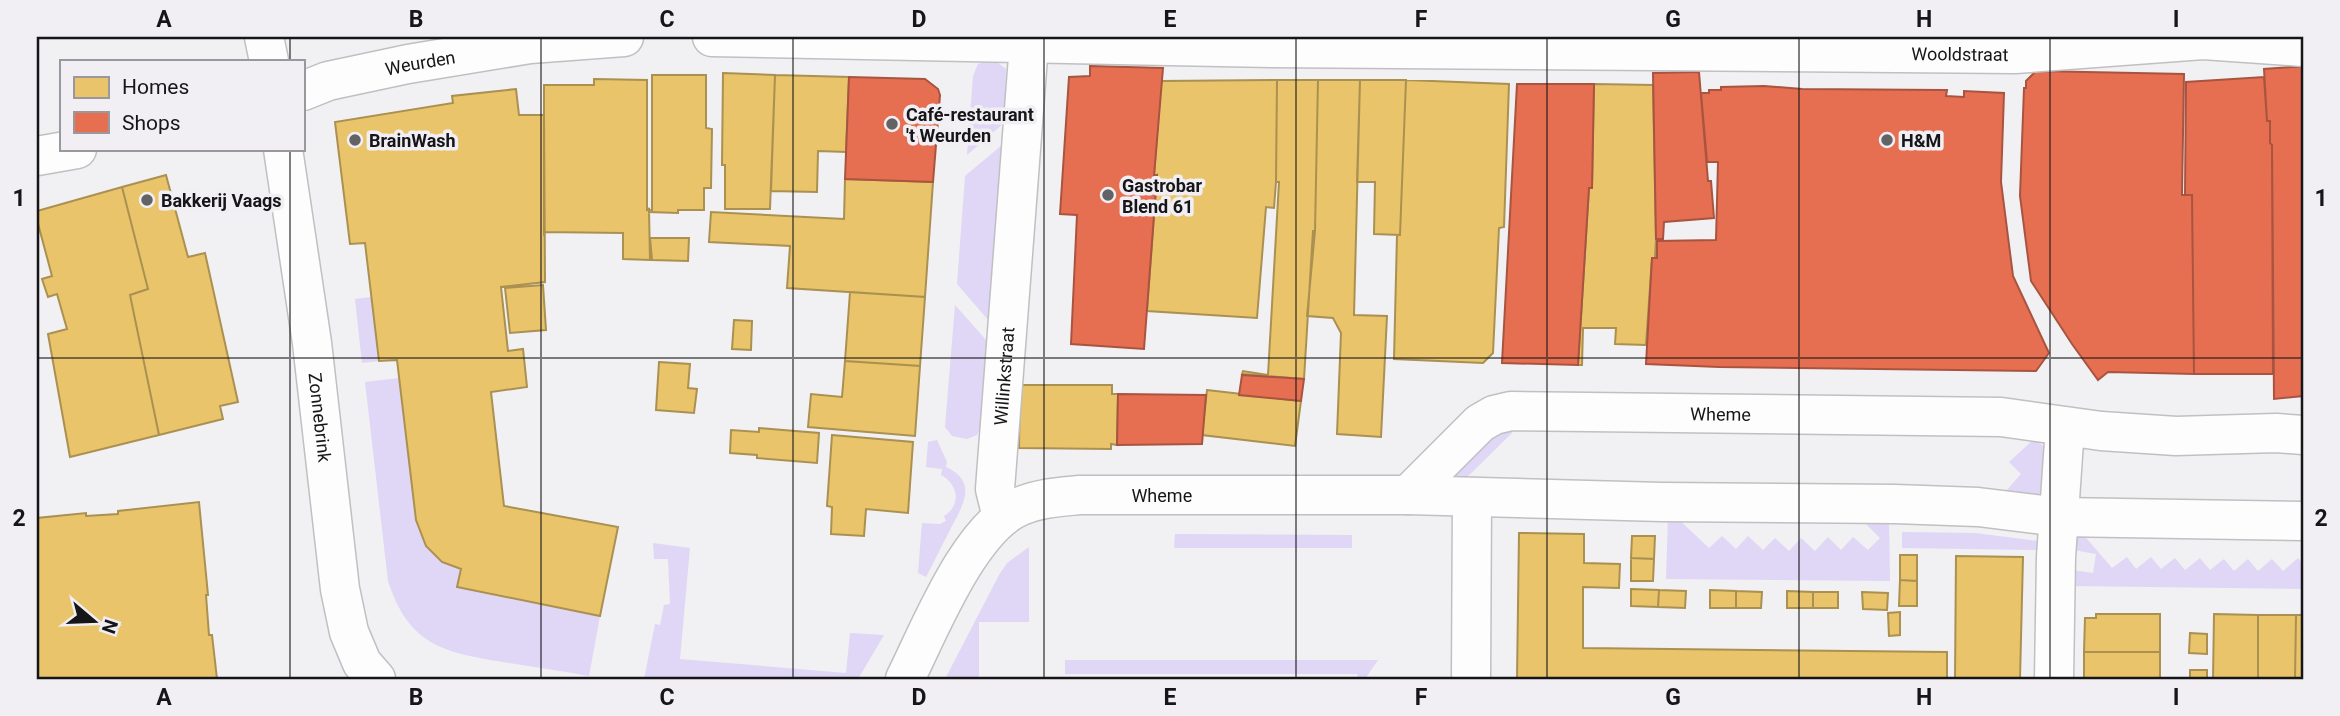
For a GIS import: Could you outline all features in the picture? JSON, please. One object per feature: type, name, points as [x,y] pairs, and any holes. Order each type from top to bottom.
[{"type":"street","points":[[264,37],[269,60]]},
{"type":"street","name":"Weurden","points":[[304,91],[328,81],[408,64],[530,44],[624,37]]},
{"type":"street","points":[[712,37],[1029,44]]},
{"type":"street","name":"Wooldstraat","points":[[1029,44],[1307,43],[2014,54],[2100,43],[2204,38],[2303,47]]},
{"type":"street","name":"Willinkstraat","points":[[1002,517],[995,489],[1029,44]]},
{"type":"street","points":[[37,156],[71,150]]},
{"type":"street","name":"Zonnebrink","points":[[283,150],[312,343],[340,589],[349,632],[362,663],[376,679]]},
{"type":"street","name":"Wheme","points":[[1408,495],[1480,423],[1494,415],[1511,411],[2001,417],[2065,427],[2176,436],[2276,433],[2303,435]]},
{"type":"street","points":[[2054,679],[2056,557],[2065,427]]},
{"type":"street","name":"Wheme","points":[[1002,517],[1019,506],[1038,500],[1080,495],[1408,495],[1965,506],[2060,517],[2303,522]]},
{"type":"street","points":[[1471,679],[1472,497]]},
{"type":"street","points":[[905,679],[965,560],[980,538],[1002,517]]},
{"type":"shaded area","points":[[998,63],[1006,69],[1004,123],[967,155],[973,76],[978,64]]},
{"type":"shaded area","points":[[1002,145],[989,321],[957,284],[965,176]]},
{"type":"shaded area","points":[[371,297],[379,361],[362,363],[355,299]]},
{"type":"shaded area","points":[[955,305],[987,341],[980,429],[977,435],[967,439],[952,436],[945,427]]},
{"type":"shaded area","points":[[399,378],[416,520],[426,544],[444,562],[461,569],[457,587],[600,616],[589,676],[481,658],[445,649],[418,632],[406,619],[388,581],[365,382]]},
{"type":"shaded area","points":[[1512,427],[1512,433],[1457,487],[1448,474],[1490,433]]},
{"type":"shaded area","points":[[2035,438],[2047,450],[2045,491],[2039,496],[2006,491],[2021,474],[2009,462]]},
{"type":"shaded area","points":[[937,440],[947,462],[946,467],[957,473],[963,481],[965,497],[926,577],[918,573],[922,523],[940,524],[946,521],[944,516],[954,506],[956,495],[951,484],[941,475],[942,469],[926,467],[928,442]]},
{"type":"shaded area","points":[[1668,516],[1675,516],[1709,548],[1722,536],[1736,549],[1748,536],[1763,550],[1775,538],[1789,551],[1801,538],[1815,551],[1828,537],[1841,550],[1853,537],[1868,550],[1880,538],[1866,524],[1872,518],[1889,519],[1890,581],[1666,579]]},
{"type":"shaded area","points":[[1902,532],[1975,533],[2039,541],[2039,550],[1902,548]]},
{"type":"shaded area","points":[[2076,532],[2082,533],[2112,568],[2127,557],[2136,569],[2151,557],[2161,569],[2175,558],[2185,570],[2200,558],[2210,570],[2224,559],[2234,571],[2248,559],[2258,571],[2272,559],[2283,571],[2298,558],[2303,564],[2303,589],[2070,586],[2072,570],[2093,573],[2096,554],[2074,550]]},
{"type":"shaded area","points":[[1175,534],[1352,535],[1352,548],[1174,548]]},
{"type":"shaded area","points":[[653,543],[690,548],[680,659],[846,673],[850,633],[884,635],[858,679],[644,679],[655,624],[660,625],[664,605],[670,604],[668,559],[654,559]]},
{"type":"shaded area","points":[[1029,547],[1029,622],[979,622],[979,679],[945,679],[999,575],[1007,563]]},
{"type":"shaded area","points":[[1065,660],[1378,660],[1365,679],[1358,679],[1357,674],[1065,674]]},
{"type":"building: Homes","points":[[723,73],[775,75],[770,209],[725,209],[725,165],[722,165]]},
{"type":"building: Homes","points":[[652,75],[706,75],[706,128],[712,129],[711,188],[704,188],[704,210],[649,212],[649,209],[652,210]]},
{"type":"building: Homes","points":[[775,75],[849,77],[846,152],[818,151],[817,192],[771,191]]},
{"type":"building: Homes","points":[[594,79],[647,80],[647,210],[649,209],[650,260],[623,259],[623,233],[544,232],[544,85],[594,85]]},
{"type":"building: Homes","points":[[1277,80],[1318,80],[1315,231],[1304,379],[1242,374],[1243,371],[1268,375],[1279,182],[1276,182]]},
{"type":"building: Homes","points":[[1277,80],[1274,208],[1266,207],[1257,318],[1147,311],[1161,81]]},
{"type":"building: Homes","points":[[1318,80],[1360,80],[1354,315],[1387,316],[1381,437],[1337,434],[1341,333],[1333,318],[1307,316],[1315,231]]},
{"type":"building: Homes","points":[[1360,80],[1406,80],[1400,235],[1374,234],[1375,182],[1357,182]]},
{"type":"building: Homes","points":[[1406,80],[1509,84],[1504,227],[1499,228],[1493,353],[1483,363],[1394,359],[1397,235],[1400,235]]},
{"type":"building: Homes","points":[[1594,84],[1653,85],[1655,258],[1652,258],[1646,345],[1615,344],[1616,328],[1583,328],[1582,365],[1578,365],[1589,188],[1592,188]]},
{"type":"building: Homes","points":[[516,89],[519,115],[544,115],[545,282],[501,287],[508,351],[523,349],[527,387],[491,392],[504,506],[618,527],[600,616],[457,587],[461,569],[442,562],[426,546],[416,520],[397,360],[379,361],[365,243],[350,244],[335,122],[453,103],[452,96]]},
{"type":"building: Homes","points":[[166,175],[188,257],[205,253],[238,402],[220,406],[223,419],[159,435],[130,295],[148,289],[122,187]]},
{"type":"building: Homes","points":[[845,179],[933,182],[925,297],[787,288],[790,246],[709,242],[711,212],[844,219]]},
{"type":"building: Homes","points":[[122,187],[148,289],[130,295],[159,435],[70,457],[48,334],[67,329],[57,294],[48,297],[42,279],[52,276],[37,211]]},
{"type":"building: Homes","points":[[650,238],[689,238],[688,261],[652,260]]},
{"type":"building: Homes","points":[[543,285],[546,330],[510,333],[505,288]]},
{"type":"building: Homes","points":[[850,292],[925,297],[920,366],[845,361]]},
{"type":"building: Homes","points":[[734,320],[752,321],[751,350],[732,349]]},
{"type":"building: Homes","points":[[845,361],[920,366],[915,436],[808,427],[811,394],[842,397]]},
{"type":"building: Homes","points":[[659,362],[690,364],[688,388],[697,389],[694,413],[656,410]]},
{"type":"building: Homes","points":[[1020,385],[1112,385],[1112,394],[1118,394],[1117,445],[1111,444],[1111,449],[1019,448]]},
{"type":"building: Homes","points":[[1207,390],[1301,401],[1295,446],[1202,435]]},
{"type":"building: Homes","points":[[759,428],[819,433],[817,463],[730,453],[731,430],[759,432]]},
{"type":"building: Homes","points":[[832,435],[913,442],[908,513],[866,509],[864,536],[831,534],[832,507],[827,506]]},
{"type":"building: Homes","points":[[199,502],[209,635],[212,635],[217,679],[37,679],[37,518],[86,513],[86,516],[118,514],[118,511]]},
{"type":"building: Homes","points":[[1519,533],[1584,534],[1584,563],[1620,564],[1619,588],[1583,587],[1583,648],[1947,652],[1947,679],[1517,679]]},
{"type":"building: Homes","points":[[1632,536],[1655,536],[1654,559],[1631,558]]},
{"type":"building: Homes","points":[[1900,555],[1917,555],[1917,581],[1900,580]]},
{"type":"building: Homes","points":[[1956,556],[2023,557],[2020,679],[1955,679]]},
{"type":"building: Homes","points":[[1631,558],[1654,559],[1653,581],[1631,581]]},
{"type":"building: Homes","points":[[1900,580],[1917,581],[1917,606],[1899,606]]},
{"type":"building: Homes","points":[[1631,589],[1659,590],[1658,607],[1631,606]]},
{"type":"building: Homes","points":[[1659,590],[1686,591],[1685,608],[1658,607]]},
{"type":"building: Homes","points":[[1710,590],[1736,591],[1736,608],[1710,608]]},
{"type":"building: Homes","points":[[1736,591],[1762,592],[1761,608],[1736,608]]},
{"type":"building: Homes","points":[[1787,591],[1813,592],[1813,608],[1787,608]]},
{"type":"building: Homes","points":[[1813,592],[1838,592],[1838,608],[1813,608]]},
{"type":"building: Homes","points":[[1862,592],[1888,593],[1887,610],[1863,609]]},
{"type":"building: Homes","points":[[1900,612],[1900,635],[1889,636],[1888,613]]},
{"type":"building: Homes","points":[[2096,614],[2160,614],[2160,652],[2084,652],[2085,618],[2096,618]]},
{"type":"building: Homes","points":[[2214,614],[2258,615],[2258,679],[2213,679]]},
{"type":"building: Homes","points":[[2258,615],[2296,615],[2295,679],[2258,679]]},
{"type":"building: Homes","points":[[2296,615],[2303,615],[2303,679],[2295,679]]},
{"type":"building: Homes","points":[[2190,633],[2207,634],[2207,654],[2189,653]]},
{"type":"building: Homes","points":[[2084,652],[2160,652],[2160,679],[2084,679]]},
{"type":"building: Homes","points":[[2190,670],[2207,670],[2207,679],[2190,679]]},
{"type":"building: Shops","name":"Gastrobar Blend 61","points":[[1090,66],[1163,68],[1144,349],[1071,344],[1077,215],[1060,214],[1069,77],[1090,76]]},
{"type":"building: Shops","points":[[2303,67],[2303,396],[2274,399],[2272,145],[2270,121],[2267,121],[2264,69]]},
{"type":"building: Shops","points":[[2036,71],[2184,74],[2182,195],[2192,195],[2194,374],[2108,372],[2098,380],[2031,281],[2020,196],[2024,88],[2026,81]]},
{"type":"building: Shops","points":[[1699,72],[1708,181],[1711,181],[1714,218],[1664,222],[1663,239],[1656,239],[1653,73]]},
{"type":"building: Shops","name":"Café-restaurant 't Weurden","points":[[849,77],[925,79],[938,89],[940,95],[933,182],[845,179]]},
{"type":"building: Shops","points":[[2264,77],[2267,121],[2270,121],[2272,145],[2273,374],[2194,374],[2192,195],[2185,195],[2186,82]]},
{"type":"building: Shops","points":[[1517,84],[1594,84],[1592,188],[1589,188],[1578,365],[1502,363]]},
{"type":"building: Shops","points":[[1721,87],[1802,89],[1947,90],[1946,96],[1964,97],[1964,91],[2004,93],[2001,182],[2013,276],[2049,353],[2036,371],[1646,364],[1652,258],[1657,258],[1657,241],[1716,240],[1718,162],[1707,162],[1701,93],[1721,90]]},
{"type":"building: Shops","points":[[1242,375],[1304,379],[1301,401],[1239,395]]},
{"type":"building: Shops","points":[[1118,394],[1206,395],[1202,444],[1117,445]]},
{"type":"place","name":"Café-restaurant 't Weurden","points":[[892,124]]},
{"type":"place","name":"BrainWash","points":[[355,140]]},
{"type":"place","name":"H&M","points":[[1887,140]]},
{"type":"place","name":"Gastrobar Blend 61","points":[[1108,195]]},
{"type":"place","name":"Bakkerij Vaags","points":[[147,200]]}]
